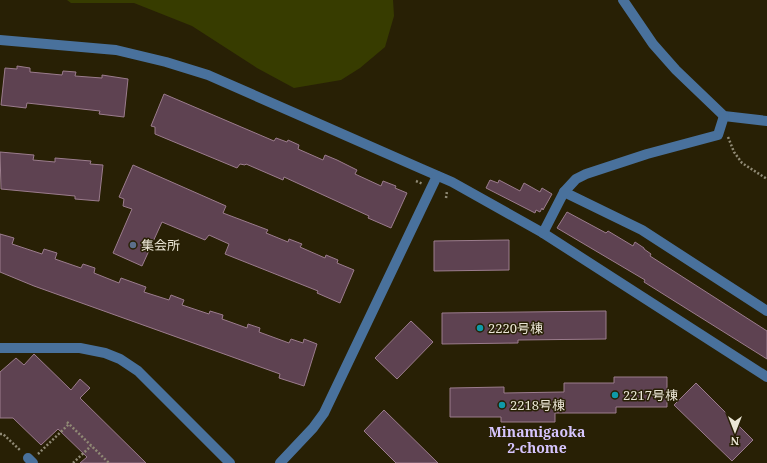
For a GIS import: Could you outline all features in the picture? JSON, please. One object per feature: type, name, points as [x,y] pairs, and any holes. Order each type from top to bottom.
[{"type":"street","points":[[623,0],[653,44],[676,70],[724,116],[767,121]]},
{"type":"street","points":[[0,40],[116,50],[166,62],[208,76],[437,176],[543,233],[767,376]]},
{"type":"street","points":[[543,233],[564,192],[576,179],[586,174],[647,154],[718,136],[724,116]]},
{"type":"street","points":[[280,463],[313,428],[324,413],[437,176]]},
{"type":"street","points":[[564,192],[642,230],[767,311]]},
{"type":"street","points":[[0,348],[80,348],[105,353],[120,359],[138,371],[230,463]]},
{"type":"path","points":[[721,126],[742,163],[767,179]]},
{"type":"path","points":[[414,182],[416,181],[423,184]]},
{"type":"path","points":[[0,434],[3,434],[31,461],[68,423],[109,463]]},
{"type":"path","points":[[73,463],[91,446]]},
{"type":"green space","points":[[67,0],[393,0],[394,16],[385,47],[360,68],[341,80],[294,88],[257,68],[192,26],[134,3],[71,3]]},
{"type":"building","points":[[17,66],[30,68],[30,72],[62,75],[63,71],[76,72],[75,76],[102,78],[102,75],[128,79],[124,117],[99,114],[100,111],[27,103],[26,108],[1,105],[5,68],[17,69]]},
{"type":"building","points":[[164,94],[274,141],[276,138],[287,142],[288,140],[299,145],[298,149],[323,160],[325,155],[337,160],[357,170],[355,174],[381,186],[383,181],[396,186],[395,188],[407,193],[391,228],[368,218],[369,216],[284,177],[283,180],[246,164],[240,164],[237,168],[155,134],[155,127],[151,126]]},
{"type":"building","points":[[0,152],[34,155],[33,160],[55,162],[55,158],[91,161],[90,164],[103,165],[99,201],[75,199],[75,196],[1,189]]},
{"type":"building","points":[[133,165],[226,206],[223,213],[268,230],[266,233],[288,242],[289,239],[302,244],[300,247],[325,258],[326,255],[338,260],[337,263],[354,270],[340,303],[317,293],[318,291],[225,254],[229,244],[209,235],[205,240],[162,222],[142,266],[113,253],[132,209],[123,206],[124,199],[119,197]]},
{"type":"building","points":[[490,180],[498,183],[499,180],[520,191],[524,183],[540,192],[542,188],[552,194],[543,210],[542,208],[540,212],[536,210],[535,213],[486,188]]},
{"type":"building","points":[[567,212],[606,233],[608,231],[633,246],[635,242],[651,254],[650,256],[767,331],[767,359],[644,282],[645,280],[557,228]]},
{"type":"building","points":[[0,234],[14,238],[12,244],[42,254],[44,249],[57,253],[55,259],[81,268],[83,264],[95,268],[94,273],[119,283],[121,278],[146,287],[144,292],[169,300],[171,295],[184,300],[182,305],[209,314],[210,311],[223,315],[222,319],[247,328],[248,324],[260,328],[259,332],[289,343],[291,339],[303,343],[304,339],[317,344],[304,386],[279,378],[280,374],[34,286],[0,272]]},
{"type":"building","points":[[509,240],[509,270],[434,271],[434,241]]},
{"type":"building","points":[[606,311],[606,339],[518,340],[518,343],[442,344],[442,313]]},
{"type":"building","points":[[411,321],[433,342],[397,379],[375,358]]},
{"type":"building","points":[[34,354],[71,390],[80,379],[90,388],[80,398],[146,463],[80,463],[87,457],[58,429],[41,445],[13,418],[0,418],[0,372],[16,358],[24,365]]},
{"type":"building","points":[[614,377],[667,377],[667,407],[616,407],[616,413],[555,413],[555,422],[501,422],[501,417],[450,417],[450,388],[504,387],[504,393],[564,392],[564,383],[614,383]]},
{"type":"building","points":[[696,383],[753,440],[732,461],[674,405]]},
{"type":"building","points":[[384,410],[438,463],[396,463],[364,431]]},
{"type":"place","name":"集会所","points":[[133,245]]},
{"type":"place","name":"2220号棟","points":[[480,328]]},
{"type":"place","name":"2217号棟","points":[[615,395]]},
{"type":"place","name":"2218号棟","points":[[502,405]]},
{"type":"district","name":"Minamigaoka 2-chome","points":[[537,440]]}]
